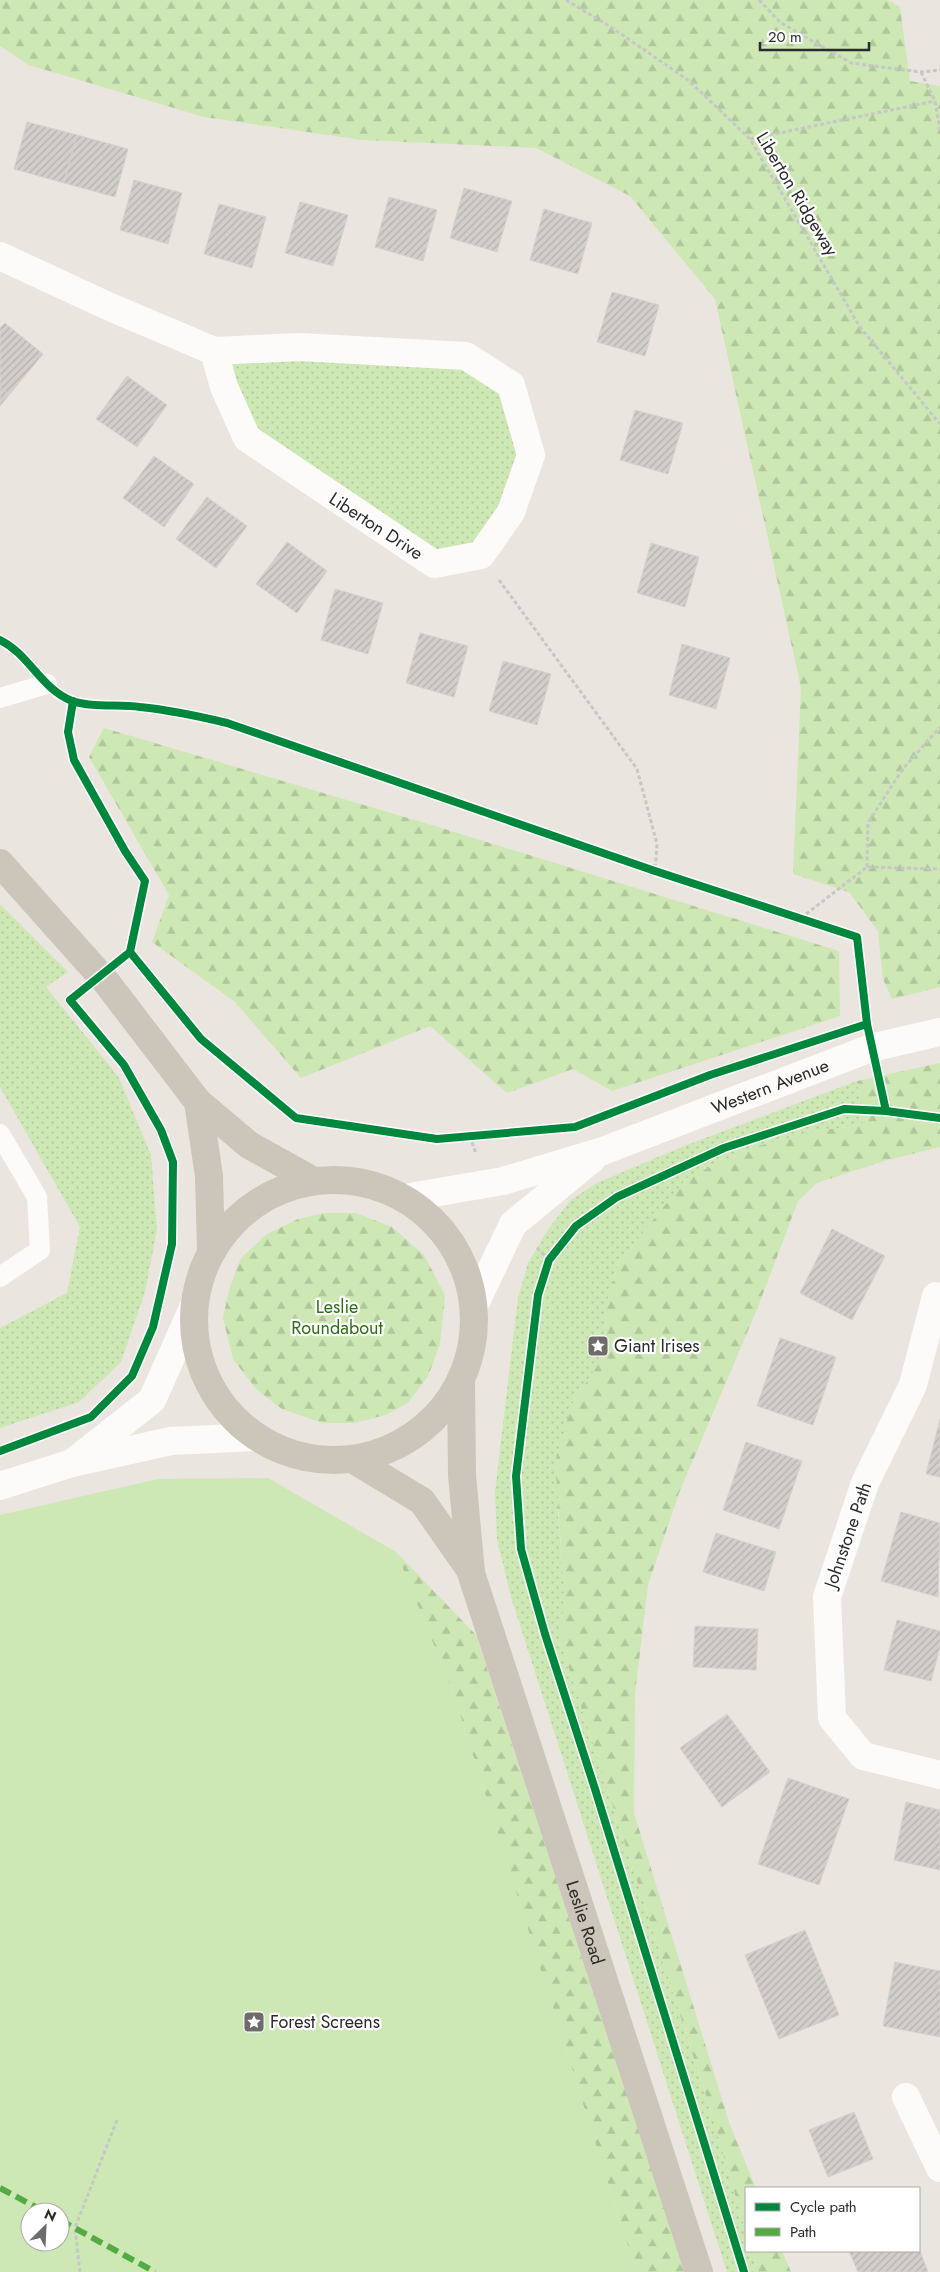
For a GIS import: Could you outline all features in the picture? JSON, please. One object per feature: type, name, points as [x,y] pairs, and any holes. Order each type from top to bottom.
[{"type":"main road","points":[[0,863],[104,979],[198,1102],[249,1145],[312,1180]]},
{"type":"main road","points":[[198,1102],[209,1176],[211,1250]]},
{"type":"main road","points":[[312,1180],[359,1181],[404,1198],[439,1225],[463,1263],[474,1306],[473,1344],[461,1381],[435,1418],[398,1446],[354,1460],[319,1460],[286,1452],[256,1437],[227,1413],[207,1381],[195,1345],[193,1308],[199,1278],[211,1250],[237,1217],[244,1212],[272,1193],[312,1180]]},
{"type":"main road","points":[[461,1381],[462,1475],[471,1572]]},
{"type":"main road","points":[[354,1460],[422,1500],[471,1572]]},
{"type":"main road","name":"Leslie Road","points":[[471,1572],[699,2272]]},
{"type":"street","points":[[0,256],[110,307],[214,351],[300,347],[466,356],[510,385],[530,455],[511,512],[481,556]]},
{"type":"street","name":"Liberton Drive","points":[[214,351],[224,387],[247,438],[434,564],[481,556]]},
{"type":"street","name":"Western Avenue","points":[[603,1151],[871,1048],[940,1032]]},
{"type":"street","points":[[404,1198],[503,1181],[603,1151]]},
{"type":"street","points":[[474,1306],[513,1224],[603,1151]]},
{"type":"street","name":"Johnstone Path","points":[[936,1296],[913,1385],[865,1483],[827,1597],[832,1718],[863,1756],[940,1775]]},
{"type":"street","points":[[72,1463],[152,1400],[193,1308]]},
{"type":"street","points":[[0,1486],[72,1463],[171,1441],[256,1437]]},
{"type":"street","points":[[906,2097],[940,2168]]},
{"type":"lane","points":[[0,698],[47,684]]},
{"type":"lane","points":[[0,1134],[37,1197],[40,1250],[0,1277]]},
{"type":"path","points":[[759,0],[781,23],[851,63],[921,72],[940,70]]},
{"type":"path","points":[[921,72],[935,102],[940,131]]},
{"type":"path","points":[[750,139],[935,102]]},
{"type":"path","points":[[481,556],[637,769],[657,844],[655,871]]},
{"type":"path","points":[[867,867],[868,823],[902,770],[940,727]]},
{"type":"path","points":[[801,918],[867,867],[940,869]]},
{"type":"path","points":[[646,868],[664,874]]},
{"type":"path","points":[[792,915],[810,921]]},
{"type":"path","points":[[462,1137],[480,1135]]},
{"type":"path","points":[[546,1269],[548,1260],[554,1253]]},
{"type":"path","points":[[80,2272],[75,2228],[117,2120]]},
{"type":"green space","points":[[0,0],[888,0],[900,7],[910,81],[940,86],[940,987],[892,999],[883,979],[878,931],[849,892],[793,874],[801,688],[715,299],[630,196],[536,148],[363,140],[204,117],[29,65],[0,46]]},
{"type":"green space","points":[[214,351],[466,356],[511,385],[531,455],[481,555],[434,564],[247,438]]},
{"type":"green space","points":[[104,728],[435,826],[839,951],[840,1016],[612,1091],[573,1069],[507,1093],[430,1026],[301,1078],[235,1002],[152,942],[169,895],[89,757]]},
{"type":"green space","points":[[0,904],[68,972],[46,987],[118,1076],[151,1155],[157,1230],[145,1292],[121,1362],[79,1402],[0,1428],[0,1328],[67,1293],[80,1227],[0,1087]]},
{"type":"green space","points":[[940,1063],[940,1147],[884,1161],[817,1183],[798,1201],[758,1307],[679,1493],[648,1585],[635,1694],[634,1813],[730,2125],[756,2187],[745,2187],[745,2229],[707,2099],[561,1644],[564,1589],[555,1461],[572,1404],[605,1354],[606,1305],[619,1262],[687,1178],[750,1148],[817,1131],[863,1125],[857,1081]]},
{"type":"green space","points":[[857,1081],[863,1125],[817,1131],[750,1148],[687,1178],[619,1262],[606,1305],[605,1354],[572,1404],[558,1513],[564,1589],[561,1644],[707,2099],[745,2229],[745,2252],[752,2252],[758,2272],[727,2272],[511,1597],[497,1540],[495,1492],[518,1298],[528,1263],[549,1228],[571,1200],[597,1183],[684,1146]]},
{"type":"green space","name":"Leslie Roundabout","points":[[323,1213],[356,1213],[392,1227],[424,1255],[445,1295],[440,1344],[428,1376],[408,1403],[386,1415],[354,1423],[323,1423],[282,1409],[256,1389],[233,1359],[223,1318],[229,1290],[241,1258],[267,1234],[298,1219]]},
{"type":"green space","points":[[268,1478],[396,1552],[453,1692],[636,2272],[0,2272],[0,1515],[158,1479]]},
{"type":"green space","points":[[396,1552],[476,1635],[685,2272],[636,2272],[453,1692]]},
{"type":"green space","points":[[752,2252],[782,2252],[791,2272],[758,2272]]},
{"type":"building","points":[[27,122],[77,135],[64,183],[14,169]]},
{"type":"building","points":[[77,135],[128,149],[115,197],[64,183]]},
{"type":"building","points":[[134,180],[182,193],[168,244],[120,230]]},
{"type":"building","points":[[464,188],[512,201],[497,252],[450,238]]},
{"type":"building","points":[[389,197],[437,210],[423,261],[375,247]]},
{"type":"building","points":[[300,202],[348,215],[333,266],[285,253]]},
{"type":"building","points":[[219,204],[266,217],[252,268],[204,254]]},
{"type":"building","points":[[544,209],[592,223],[578,274],[530,260]]},
{"type":"building","points":[[612,292],[659,305],[645,356],[597,342]]},
{"type":"building","points":[[5,323],[43,354],[9,395],[0,387],[0,328]]},
{"type":"building","points":[[127,376],[167,405],[137,447],[96,419]]},
{"type":"building","points":[[0,387],[9,395],[0,406]]},
{"type":"building","points":[[635,410],[683,423],[668,474],[620,460]]},
{"type":"building","points":[[154,456],[194,484],[164,527],[123,498]]},
{"type":"building","points":[[207,497],[247,526],[216,568],[176,539]]},
{"type":"building","points":[[287,542],[327,571],[297,613],[256,584]]},
{"type":"building","points":[[651,543],[699,557],[685,607],[637,593]]},
{"type":"building","points":[[335,589],[383,603],[368,654],[321,640]]},
{"type":"building","points":[[420,633],[468,646],[454,697],[406,683]]},
{"type":"building","points":[[682,644],[730,658],[716,709],[669,695]]},
{"type":"building","points":[[503,661],[551,674],[537,725],[489,711]]},
{"type":"building","points":[[832,1229],[885,1256],[852,1320],[800,1293]]},
{"type":"building","points":[[780,1338],[836,1357],[813,1425],[757,1406]]},
{"type":"building","points":[[940,1419],[940,1477],[926,1474]]},
{"type":"building","points":[[746,1442],[802,1461],[779,1529],[723,1510]]},
{"type":"building","points":[[901,1512],[940,1523],[938,1597],[881,1581]]},
{"type":"building","points":[[716,1533],[776,1552],[764,1591],[703,1572]]},
{"type":"building","points":[[897,1620],[940,1631],[940,1647],[931,1681],[884,1670]]},
{"type":"building","points":[[695,1626],[758,1629],[756,1670],[693,1667]]},
{"type":"building","points":[[727,1714],[770,1772],[722,1807],[680,1748]]},
{"type":"building","points":[[788,1778],[849,1799],[819,1885],[758,1864]]},
{"type":"building","points":[[906,1802],[940,1810],[940,1870],[894,1860]]},
{"type":"building","points":[[805,1930],[839,2015],[779,2039],[745,1955]]},
{"type":"building","points":[[895,1962],[940,1971],[940,2037],[883,2026]]},
{"type":"building","points":[[854,2112],[873,2159],[828,2177],[809,2130]]},
{"type":"building","points":[[920,2251],[928,2272],[858,2272],[849,2252]]},
{"type":"marked path","points":[[0,2188],[26,2202]]},
{"type":"marked path","points":[[70,2225],[155,2272]]},
{"type":"cycle path","points":[[0,640],[19,654],[61,696],[72,701],[162,710],[227,723],[655,871],[857,937],[867,1024],[886,1111]]},
{"type":"cycle path","points":[[73,701],[68,732],[74,760],[125,851],[145,881],[130,952],[201,1039],[296,1118],[437,1139],[575,1127],[710,1075],[867,1024]]},
{"type":"cycle path","points":[[0,1451],[91,1417],[132,1376],[153,1327],[172,1244],[173,1162],[161,1130],[124,1065],[70,1000],[130,952]]},
{"type":"cycle path","points":[[744,2272],[595,1789],[545,1634],[521,1549],[516,1476],[538,1295],[549,1260],[576,1226],[617,1197],[724,1148],[844,1109],[886,1111],[940,1118]]},
{"type":"place","name":"Giant Irises","points":[[598,1346]]},
{"type":"place","name":"Forest Screens","points":[[254,2022]]}]
